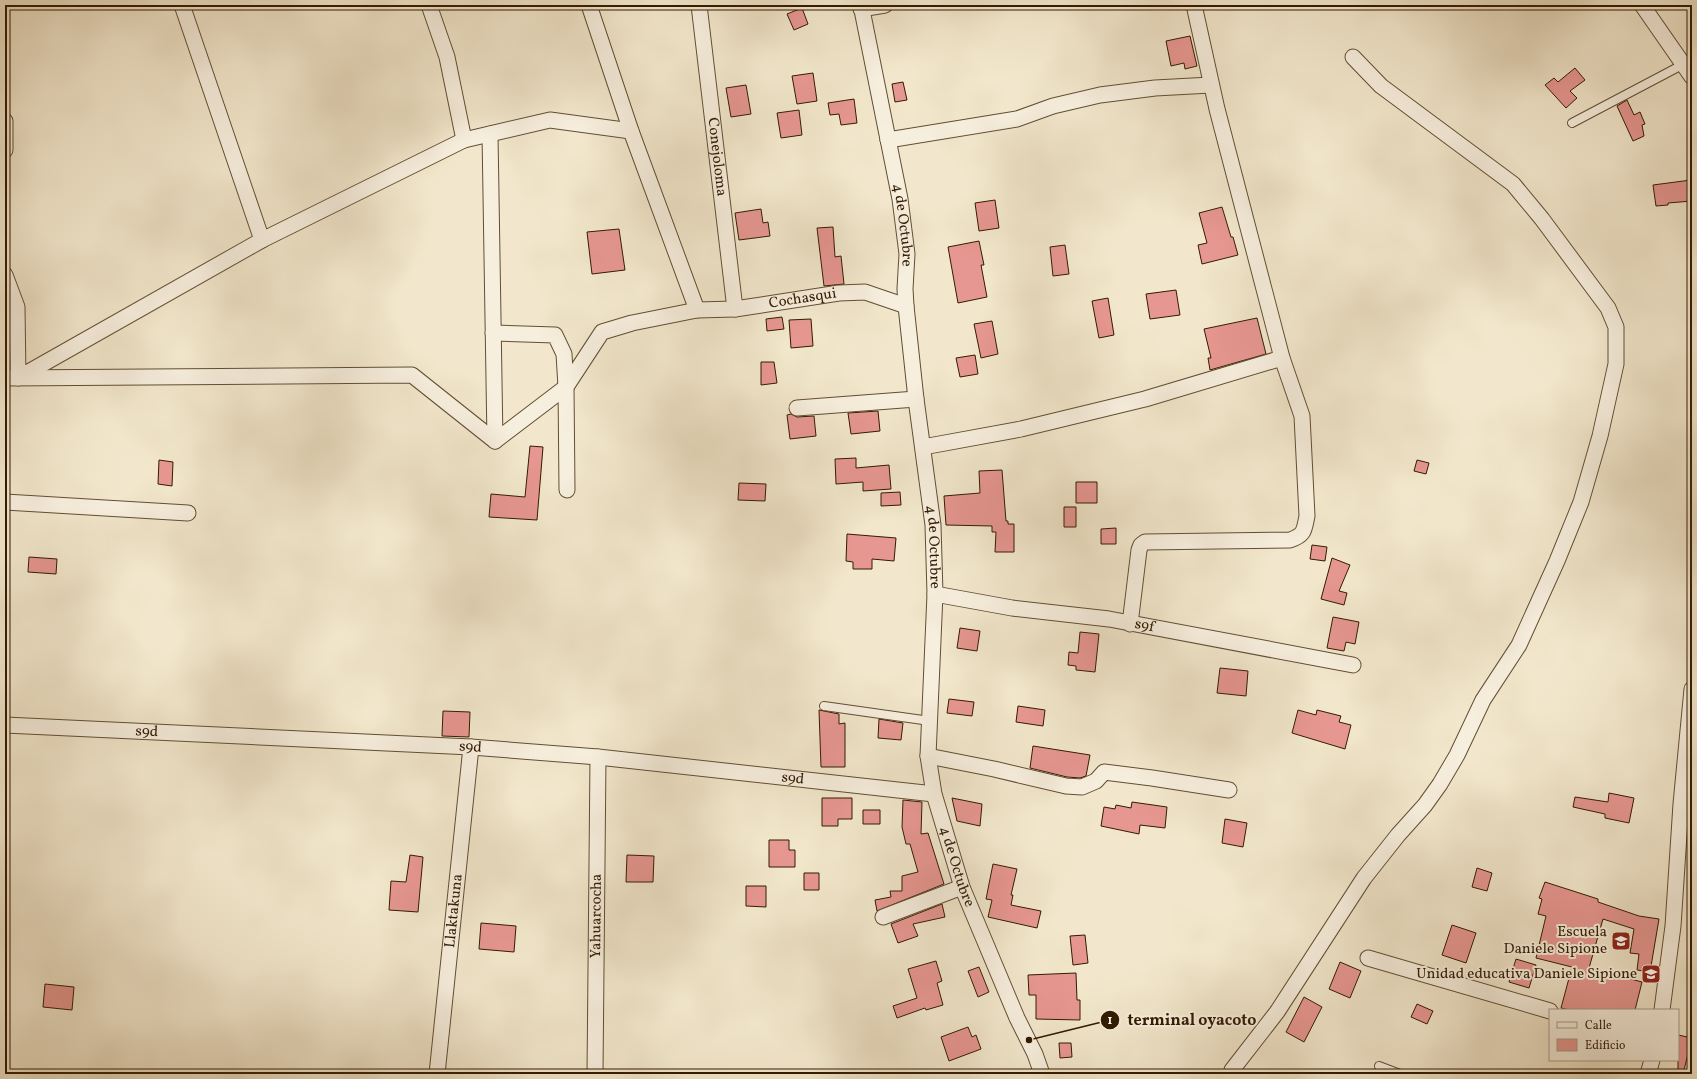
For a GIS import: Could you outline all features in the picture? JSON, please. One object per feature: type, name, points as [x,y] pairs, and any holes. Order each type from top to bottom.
[{"type":"street","points":[[182,5],[262,240]]},
{"type":"street","points":[[429,5],[447,57],[464,140]]},
{"type":"street","points":[[589,5],[631,131],[697,310]]},
{"type":"street","name":"Conejoloma","points":[[699,5],[735,309]]},
{"type":"street","points":[[861,7],[885,5]]},
{"type":"street","points":[[1130,624],[1139,550],[1141,545],[1145,542],[1290,540],[1299,537],[1303,532],[1307,516],[1302,416],[1282,358],[1211,85],[1194,5]]},
{"type":"street","points":[[1642,5],[1692,77]]},
{"type":"street","name":"4 de Octubre","points":[[861,7],[900,200],[907,254],[905,289],[906,306],[916,399],[933,525],[935,594],[928,756],[934,794],[962,887],[1017,1018],[1035,1054],[1042,1074]]},
{"type":"street","points":[[1231,1074],[1232,1070],[1277,1012],[1364,878],[1398,835],[1425,805],[1440,784],[1457,755],[1484,700],[1519,645],[1582,502],[1600,436],[1616,364],[1616,327],[1608,308],[1542,219],[1513,184],[1381,86],[1353,57]]},
{"type":"street","points":[[888,140],[1017,119],[1053,106],[1100,96],[1155,88],[1211,85]]},
{"type":"street","points":[[11,378],[262,240],[464,140],[550,120],[631,131]]},
{"type":"street","points":[[5,121],[5,150]]},
{"type":"street","points":[[490,134],[495,441]]},
{"type":"street","points":[[5,275],[17,307],[11,378]]},
{"type":"street","name":"Cochasqui","points":[[566,387],[602,332],[632,323],[697,310],[735,309],[840,293],[865,292],[906,306]]},
{"type":"street","points":[[493,333],[555,335],[564,354],[566,387],[566,490]]},
{"type":"street","points":[[923,448],[1022,429],[1145,399],[1282,358]]},
{"type":"street","points":[[11,378],[412,375],[495,441]]},
{"type":"street","points":[[495,441],[566,387]]},
{"type":"street","points":[[797,408],[916,399]]},
{"type":"street","points":[[5,502],[188,513]]},
{"type":"street","name":"s9f","points":[[935,594],[1012,608],[1108,619],[1354,665]]},
{"type":"street","points":[[1662,1009],[1673,926],[1681,804],[1692,689]]},
{"type":"street","name":"s9d","points":[[5,725],[471,747],[598,757],[934,794]]},
{"type":"street","name":"Llaktakuna","points":[[437,1074],[471,747]]},
{"type":"street","points":[[928,756],[994,769],[1066,786],[1082,787],[1096,781],[1104,772],[1229,790]]},
{"type":"street","name":"Yahuarcocha","points":[[595,1074],[598,757]]},
{"type":"street","points":[[883,917],[962,887]]},
{"type":"street","points":[[1368,958],[1549,1011]]},
{"type":"street","points":[[1648,1074],[1652,1061]]},
{"type":"lane","points":[[1572,123],[1684,64]]},
{"type":"lane","points":[[824,706],[930,721]]},
{"type":"lane","points":[[1380,1066],[1400,1074]]},
{"type":"building","points":[[802,8],[808,24],[794,30],[787,14]]},
{"type":"building","points":[[1190,36],[1197,66],[1185,69],[1184,63],[1171,66],[1166,41]]},
{"type":"building","points":[[1575,68],[1585,80],[1570,91],[1577,98],[1566,108],[1545,85],[1554,78],[1558,82]]},
{"type":"building","points":[[813,73],[817,101],[797,104],[792,76]]},
{"type":"building","points":[[903,82],[907,100],[895,102],[892,84]]},
{"type":"building","points":[[746,85],[751,114],[731,117],[726,88]]},
{"type":"building","points":[[854,99],[857,123],[841,125],[839,114],[830,115],[828,103]]},
{"type":"building","points":[[1627,100],[1634,115],[1640,112],[1645,124],[1642,125],[1644,136],[1633,141],[1617,106]]},
{"type":"building","points":[[799,110],[802,135],[781,138],[777,113]]},
{"type":"building","points":[[1691,180],[1692,201],[1668,203],[1668,205],[1656,206],[1653,185]]},
{"type":"building","points":[[995,200],[999,228],[979,231],[975,203]]},
{"type":"building","points":[[1222,207],[1238,255],[1202,264],[1198,245],[1207,243],[1199,213]]},
{"type":"building","points":[[761,209],[763,223],[768,222],[770,236],[739,240],[735,213]]},
{"type":"building","points":[[833,227],[835,257],[841,256],[844,284],[824,286],[817,228]]},
{"type":"building","points":[[619,229],[625,270],[592,274],[587,232]]},
{"type":"building","points":[[979,241],[984,265],[981,265],[987,297],[958,303],[948,247]]},
{"type":"building","points":[[1065,245],[1069,274],[1053,276],[1050,247]]},
{"type":"building","points":[[1176,290],[1180,315],[1150,319],[1146,294]]},
{"type":"building","points":[[1108,298],[1114,335],[1099,338],[1092,301]]},
{"type":"building","points":[[782,317],[784,329],[767,331],[766,319]]},
{"type":"building","points":[[1257,318],[1266,354],[1210,370],[1208,358],[1211,358],[1204,329]]},
{"type":"building","points":[[811,319],[813,346],[791,348],[789,320]]},
{"type":"building","points":[[992,321],[998,354],[981,358],[974,324]]},
{"type":"building","points":[[975,355],[978,374],[960,377],[956,358]]},
{"type":"building","points":[[761,362],[774,362],[777,383],[761,385]]},
{"type":"building","points":[[878,411],[880,431],[851,434],[848,413]]},
{"type":"building","points":[[791,414],[797,417],[814,416],[816,436],[790,439],[787,415]]},
{"type":"building","points":[[530,446],[543,447],[537,520],[489,517],[491,494],[525,497]]},
{"type":"building","points":[[856,458],[856,468],[889,465],[891,489],[863,491],[863,482],[836,484],[835,459]]},
{"type":"building","points":[[159,460],[173,462],[172,486],[158,484]]},
{"type":"building","points":[[1417,460],[1429,463],[1426,474],[1414,471]]},
{"type":"building","points":[[1002,470],[1006,521],[1008,521],[1008,524],[1014,524],[1014,552],[995,552],[996,532],[992,532],[992,526],[946,525],[944,496],[980,493],[979,471]]},
{"type":"building","points":[[1076,482],[1097,482],[1097,503],[1076,503]]},
{"type":"building","points":[[739,483],[766,484],[765,501],[738,500]]},
{"type":"building","points":[[900,492],[901,505],[881,506],[881,493]]},
{"type":"building","points":[[1064,507],[1076,507],[1076,527],[1064,527]]},
{"type":"building","points":[[1116,528],[1116,544],[1101,544],[1101,529]]},
{"type":"building","points":[[847,534],[896,538],[894,561],[872,559],[872,569],[853,569],[853,562],[846,561]]},
{"type":"building","points":[[1312,545],[1327,547],[1325,561],[1310,559]]},
{"type":"building","points":[[29,557],[57,559],[56,574],[28,572]]},
{"type":"building","points":[[1332,558],[1350,565],[1339,591],[1347,593],[1344,605],[1321,599]]},
{"type":"building","points":[[1333,617],[1359,622],[1355,644],[1346,642],[1344,651],[1327,648]]},
{"type":"building","points":[[960,628],[980,631],[977,651],[957,648]]},
{"type":"building","points":[[1080,632],[1099,634],[1095,672],[1076,670],[1076,666],[1068,665],[1069,652],[1078,653]]},
{"type":"building","points":[[1220,668],[1248,671],[1246,696],[1217,693]]},
{"type":"building","points":[[949,699],[974,702],[972,716],[947,713]]},
{"type":"building","points":[[1018,706],[1045,710],[1043,726],[1016,722]]},
{"type":"building","points":[[819,710],[839,714],[839,724],[845,723],[845,767],[821,767]]},
{"type":"building","points":[[1298,710],[1316,715],[1317,710],[1341,716],[1339,722],[1351,725],[1345,749],[1292,733]]},
{"type":"building","points":[[443,711],[470,712],[469,737],[442,736]]},
{"type":"building","points":[[879,719],[903,723],[901,740],[878,738]]},
{"type":"building","points":[[1033,746],[1090,755],[1086,776],[1080,778],[1067,777],[1030,768]]},
{"type":"building","points":[[1609,793],[1634,798],[1629,823],[1605,818],[1605,814],[1573,807],[1575,797],[1608,802]]},
{"type":"building","points":[[822,798],[852,798],[852,819],[838,819],[838,826],[822,826]]},
{"type":"building","points":[[952,798],[982,804],[980,826],[957,821]]},
{"type":"building","points":[[903,800],[922,802],[921,834],[928,833],[944,884],[877,911],[875,900],[891,897],[890,891],[902,891],[902,876],[918,872],[910,844],[906,844],[902,827]]},
{"type":"building","points":[[1132,802],[1167,807],[1165,828],[1140,825],[1139,834],[1101,826],[1104,807],[1115,809],[1116,805],[1131,808]]},
{"type":"building","points":[[863,810],[880,810],[880,824],[863,824]]},
{"type":"building","points":[[1225,819],[1247,823],[1243,847],[1222,843]]},
{"type":"building","points":[[769,840],[789,840],[789,850],[795,850],[795,867],[769,867]]},
{"type":"building","points":[[410,855],[423,857],[418,912],[389,910],[391,881],[406,882]]},
{"type":"building","points":[[627,855],[654,856],[653,882],[626,882]]},
{"type":"building","points":[[993,864],[1017,869],[1011,895],[1013,895],[1011,905],[1041,911],[1037,928],[988,917],[992,900],[986,899]]},
{"type":"building","points":[[1477,868],[1492,873],[1487,891],[1472,887]]},
{"type":"building","points":[[804,873],[819,873],[819,890],[804,890]]},
{"type":"building","points":[[1545,882],[1598,899],[1598,902],[1639,916],[1659,919],[1650,972],[1637,970],[1639,954],[1630,953],[1634,929],[1603,919],[1589,968],[1642,982],[1635,1009],[1561,1008],[1572,967],[1536,958],[1546,916],[1538,914],[1542,899],[1539,898]]},
{"type":"building","points":[[746,886],[766,886],[766,907],[746,906]]},
{"type":"building","points":[[942,904],[945,917],[913,924],[918,936],[898,943],[891,924]]},
{"type":"building","points":[[481,923],[516,926],[514,952],[479,949]]},
{"type":"building","points":[[1452,925],[1476,933],[1466,963],[1442,955]]},
{"type":"building","points":[[1085,935],[1088,963],[1073,965],[1070,936]]},
{"type":"building","points":[[1516,959],[1536,965],[1529,988],[1509,982]]},
{"type":"building","points":[[936,961],[942,981],[937,983],[943,1005],[926,1010],[925,1008],[897,1018],[893,1006],[917,998],[908,969]]},
{"type":"building","points":[[1340,962],[1361,971],[1350,998],[1329,989]]},
{"type":"building","points":[[979,967],[989,992],[978,997],[968,971]]},
{"type":"building","points":[[1076,973],[1077,1000],[1080,1000],[1080,1020],[1036,1019],[1036,995],[1029,995],[1028,975]]},
{"type":"building","points":[[45,984],[74,987],[72,1010],[43,1007]]},
{"type":"building","points":[[1304,997],[1322,1007],[1304,1042],[1286,1032]]},
{"type":"building","points":[[1417,1004],[1433,1011],[1427,1024],[1411,1017]]},
{"type":"building","points":[[968,1027],[972,1037],[976,1035],[981,1049],[949,1061],[941,1037]]},
{"type":"building","points":[[1679,1035],[1692,1038],[1683,1074],[1678,1074]]},
{"type":"building","points":[[1059,1043],[1071,1043],[1072,1057],[1060,1058]]},
{"type":"place","name":"Escuela Daniele Sipione","points":[[1621,941]]},
{"type":"place","name":"Unidad educativa Daniele Sipione","points":[[1651,974]]},
{"type":"place","name":"terminal oyacoto","points":[[1029,1040]]}]
